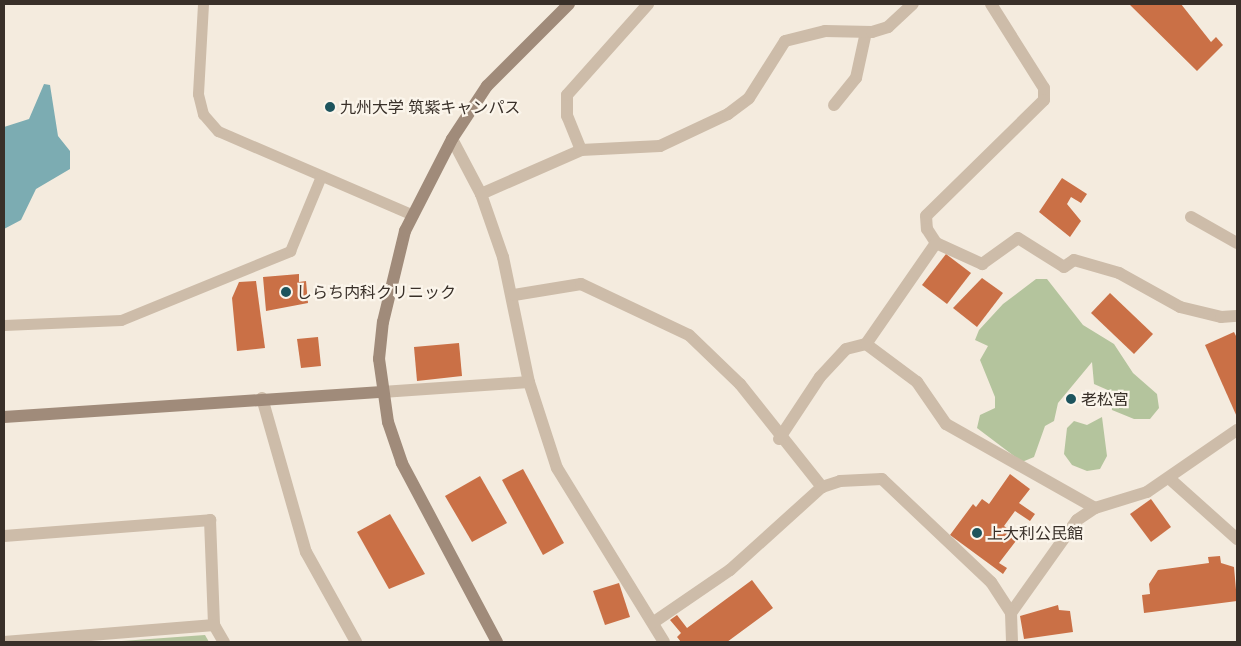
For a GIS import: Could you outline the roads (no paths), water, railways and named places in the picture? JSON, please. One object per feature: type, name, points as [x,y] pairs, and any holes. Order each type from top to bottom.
[{"type":"street","points":[[497,642],[402,463],[382,392],[382,322],[413,215],[452,139],[487,86],[569,4]]},
{"type":"street","points":[[581,150],[567,116],[567,94],[648,4]]},
{"type":"street","points":[[480,194],[581,150],[660,146],[685,136],[750,98],[785,41],[825,31],[866,32],[888,26],[913,4]]},
{"type":"street","points":[[992,4],[1044,88],[1044,100],[926,216],[927,229],[936,243],[982,264],[1018,238],[1064,267],[1074,260],[1119,273],[1180,307],[1221,317],[1237,316]]},
{"type":"street","points":[[834,105],[856,78],[866,32]]},
{"type":"street","points":[[452,139],[480,194],[514,295],[528,382],[557,468],[654,622],[664,642]]},
{"type":"street","points":[[1192,217],[1237,242]]},
{"type":"street","points":[[779,439],[820,377],[846,349],[866,344],[936,243]]},
{"type":"street","points":[[514,295],[581,284],[689,335],[740,384],[779,439],[822,487]]},
{"type":"street","points":[[866,344],[917,382],[946,424],[1094,508]]},
{"type":"street","points":[[4,417],[262,398],[528,382]]},
{"type":"street","points":[[262,398],[306,552],[356,642]]},
{"type":"street","points":[[1011,613],[1078,520],[1094,508],[1119,504],[1170,479],[1237,430]]},
{"type":"street","points":[[1170,479],[1237,539]]},
{"type":"street","points":[[654,622],[730,570],[822,487],[840,481],[882,480],[991,582],[1011,613],[1012,642]]},
{"type":"street","points":[[4,536],[210,520],[214,625],[224,642]]},
{"type":"street","points":[[4,642],[214,625]]},
{"type":"lane","points":[[203,4],[196,72],[203,114],[218,131],[413,215]]},
{"type":"lane","points":[[4,325],[121,320],[290,251],[321,176]]},
{"type":"water","points":[[44,84],[50,85],[58,136],[70,151],[70,169],[36,189],[21,220],[4,229],[4,127],[29,119]]},
{"type":"place","name":"九州大学 筑紫キャンパス","points":[[330,107]]},
{"type":"place","name":"しらち内科クリニック","points":[[286,292]]},
{"type":"place","name":"老松宮","points":[[1071,399]]},
{"type":"place","name":"上大利公民館","points":[[977,533]]}]
